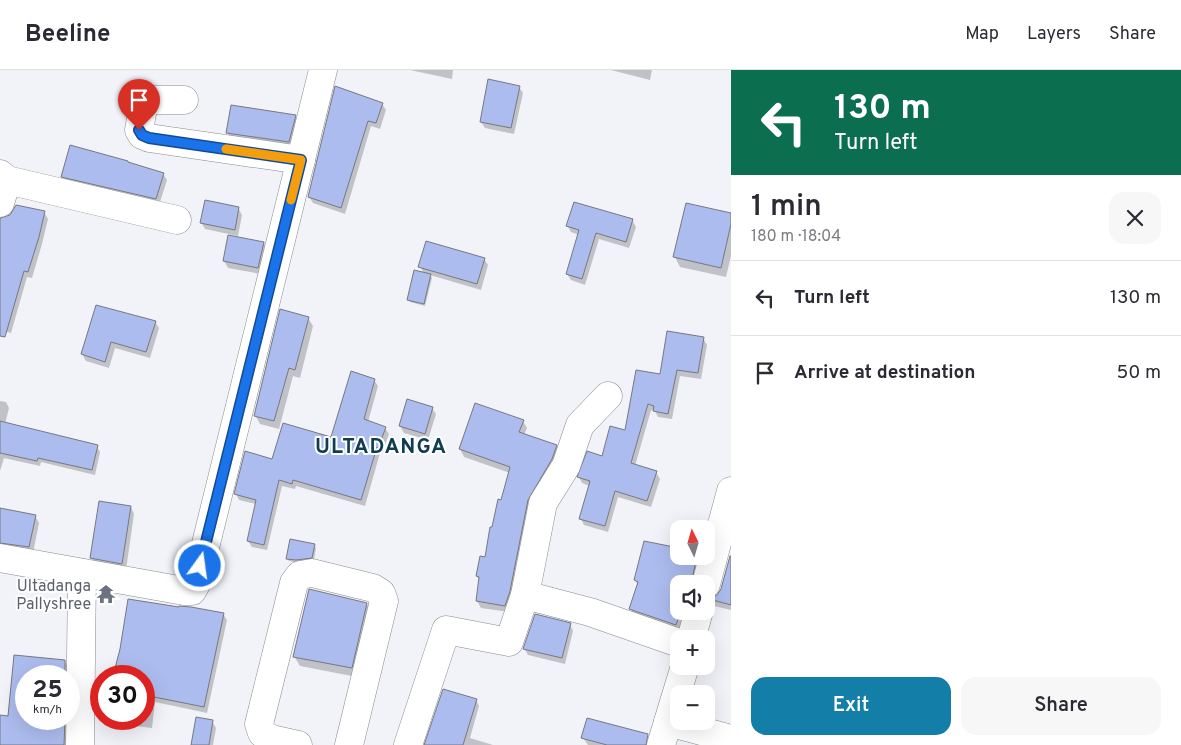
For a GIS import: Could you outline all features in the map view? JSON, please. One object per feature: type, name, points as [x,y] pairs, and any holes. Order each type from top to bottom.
[{"type":"street","points":[[0,558],[192,591],[196,584],[301,160],[317,71]]},
{"type":"street","points":[[184,100],[148,100],[144,102],[139,130],[142,135],[149,138],[301,160]]},
{"type":"street","points":[[2,186],[177,220]]},
{"type":"street","points":[[408,745],[446,630],[508,642],[525,595],[544,502],[566,466],[580,425],[608,396]]},
{"type":"street","points":[[708,575],[731,492]]},
{"type":"street","points":[[80,745],[82,573]]},
{"type":"street","points":[[298,745],[271,740],[262,733],[259,724],[294,582],[300,575],[312,573],[373,588],[381,593],[384,601],[349,745]]},
{"type":"street","points":[[525,595],[590,612],[670,640]]},
{"type":"street","points":[[681,675],[665,734],[731,739]]},
{"type":"building","points":[[488,79],[520,86],[511,128],[480,122]]},
{"type":"building","points":[[335,86],[383,103],[376,123],[368,121],[341,208],[308,197]]},
{"type":"building","points":[[231,105],[296,115],[289,142],[226,133]]},
{"type":"building","points":[[70,145],[164,173],[156,199],[61,177]]},
{"type":"building","points":[[205,200],[239,207],[235,230],[200,223]]},
{"type":"building","points":[[574,202],[633,219],[626,242],[596,233],[582,279],[566,274],[579,230],[566,226]]},
{"type":"building","points":[[686,203],[731,213],[731,224],[721,268],[673,257]]},
{"type":"building","points":[[16,205],[45,211],[28,272],[24,271],[5,337],[0,336],[0,218],[10,215]]},
{"type":"building","points":[[228,235],[264,242],[258,268],[223,261]]},
{"type":"building","points":[[426,241],[485,258],[477,284],[418,267]]},
{"type":"building","points":[[414,270],[431,274],[424,304],[407,300]]},
{"type":"building","points":[[96,305],[156,321],[146,352],[111,342],[105,362],[81,354]]},
{"type":"building","points":[[280,309],[309,317],[295,370],[289,368],[274,421],[254,416]]},
{"type":"building","points":[[667,331],[704,337],[698,373],[677,370],[668,414],[653,411],[654,406],[648,404],[631,463],[657,471],[647,501],[615,491],[605,526],[579,519],[590,481],[577,477],[587,451],[602,456],[610,426],[625,430],[636,370],[660,374]]},
{"type":"building","points":[[351,371],[375,379],[364,419],[386,427],[377,447],[361,500],[293,480],[292,484],[279,480],[264,545],[247,541],[256,500],[234,494],[245,451],[272,459],[283,423],[331,437]]},
{"type":"building","points":[[407,399],[433,407],[425,434],[399,426]]},
{"type":"building","points":[[475,403],[524,420],[519,432],[557,445],[552,459],[528,500],[510,591],[505,606],[476,601],[479,577],[476,576],[480,556],[485,557],[490,527],[492,527],[498,499],[501,500],[510,467],[459,449]]},
{"type":"building","points":[[0,421],[98,445],[92,470],[38,458],[37,461],[0,453]]},
{"type":"building","points":[[99,501],[131,506],[122,564],[90,558]]},
{"type":"building","points":[[0,508],[36,515],[29,547],[0,543]]},
{"type":"building","points":[[290,539],[315,544],[312,558],[286,559]]},
{"type":"building","points":[[644,541],[670,546],[670,565],[695,565],[693,575],[670,575],[670,620],[678,620],[676,625],[629,609],[638,582],[634,580]]},
{"type":"building","points":[[731,556],[731,605],[715,601],[715,596],[721,589]]},
{"type":"building","points":[[309,589],[367,603],[352,668],[293,657]]},
{"type":"building","points":[[128,599],[224,613],[204,707],[155,697],[155,665],[116,665]]},
{"type":"building","points":[[535,614],[571,623],[562,658],[523,649]]},
{"type":"building","points":[[14,655],[65,660],[65,665],[15,665],[15,730],[65,730],[64,745],[0,745],[0,715],[8,716]]},
{"type":"building","points":[[443,689],[477,699],[463,745],[424,745]]},
{"type":"building","points":[[196,717],[213,720],[209,745],[191,745]]},
{"type":"building","points":[[587,718],[648,734],[646,745],[607,745],[581,738]]},
{"type":"slow traffic","points":[[226,149],[301,160],[291,200]]},
{"type":"place","name":"Ultadanga Pallyshree","points":[[106,594]]},
{"type":"district","name":"ULTADANGA","points":[[381,446]]},
{"type":"route","points":[[139,130],[142,135],[149,138],[301,160],[200,566]]}]
